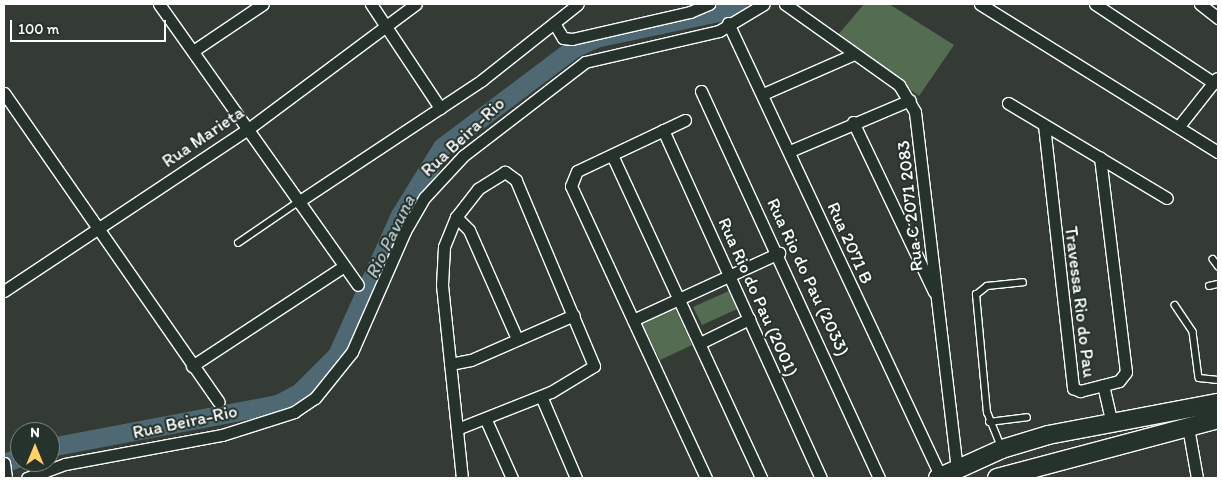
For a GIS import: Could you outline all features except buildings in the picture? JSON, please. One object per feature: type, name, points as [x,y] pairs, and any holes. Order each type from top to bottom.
[{"type":"main road","points":[[939,477],[1002,449],[1075,428],[1218,404]]},
{"type":"main road","points":[[997,478],[1027,472],[1218,419]]},
{"type":"main road","points":[[1075,428],[1069,444],[1083,455]]},
{"type":"main road","points":[[1023,442],[1036,453],[1027,472]]},
{"type":"street","points":[[159,4],[358,286]]},
{"type":"street","points":[[193,51],[263,4]]},
{"type":"street","points":[[371,4],[440,108]]},
{"type":"street","name":"Rua Marieta","points":[[4,291],[248,129],[416,4]]},
{"type":"street","points":[[298,202],[440,108],[554,24],[578,4]]},
{"type":"street","points":[[554,24],[563,38],[572,39],[706,4]]},
{"type":"street","name":"Rua Beira-Rio","points":[[27,478],[64,464],[222,435],[294,412],[315,398],[352,352],[405,231],[425,197],[462,156],[585,62],[719,31],[728,23],[764,4]]},
{"type":"street","name":"Rua C 2071 2083","points":[[785,4],[899,85],[910,100],[918,123],[936,296],[957,468]]},
{"type":"street","points":[[980,4],[1180,126],[1218,152]]},
{"type":"street","points":[[1095,4],[1216,80],[1180,126]]},
{"type":"street","points":[[1200,4],[1218,18]]},
{"type":"street","name":"Rua 2071 B","points":[[728,23],[790,151],[939,477]]},
{"type":"street","points":[[763,94],[854,54]]},
{"type":"street","name":"Rua Rio do Pau (2033)","points":[[701,91],[779,253],[880,478]]},
{"type":"street","points":[[4,93],[192,366],[219,402]]},
{"type":"street","points":[[790,151],[853,122],[910,100]]},
{"type":"street","points":[[1008,103],[1167,198]]},
{"type":"street","points":[[685,120],[576,171],[571,186],[706,478]]},
{"type":"street","points":[[853,122],[936,296]]},
{"type":"street","name":"Travessa Rio do Pau","points":[[1044,125],[1074,388],[1080,391],[1125,378],[1126,372],[1100,158]]},
{"type":"street","name":"Rua Rio do Pau (2001)","points":[[663,130],[821,478]]},
{"type":"street","points":[[612,155],[761,478]]},
{"type":"street","points":[[457,429],[486,420],[541,396],[594,366],[516,180],[500,172],[478,189],[456,217],[446,237],[442,265],[450,364],[462,478]]},
{"type":"street","points":[[456,217],[469,230],[517,339]]},
{"type":"street","points":[[633,320],[779,253]]},
{"type":"street","points":[[192,366],[343,267]]},
{"type":"street","points":[[450,364],[471,360],[574,315]]},
{"type":"street","points":[[700,343],[749,319]]},
{"type":"street","points":[[1103,385],[1110,421]]},
{"type":"street","points":[[541,396],[576,478]]},
{"type":"street","points":[[486,420],[512,478]]},
{"type":"street","points":[[1188,427],[1197,475],[1208,478]]},
{"type":"street","points":[[4,463],[6,478]]},
{"type":"lane","points":[[238,242],[298,202]]},
{"type":"lane","points":[[1213,259],[1218,266]]},
{"type":"lane","points":[[1002,449],[988,422],[976,295],[987,286],[1023,282]]},
{"type":"lane","points":[[1209,286],[1218,284]]},
{"type":"lane","points":[[1175,305],[1193,332],[1199,378],[1218,380]]},
{"type":"lane","points":[[988,422],[1027,417]]},
{"type":"green space","points":[[864,4],[889,4],[954,45],[919,96],[837,36]]},
{"type":"green space","points":[[729,291],[737,309],[702,325],[693,307]]},
{"type":"green space","points":[[675,308],[692,345],[660,360],[642,323]]},
{"type":"waterway","name":"Rio Pavuna","points":[[60,445],[278,404],[299,393],[337,355],[400,215],[442,147],[574,48],[595,38],[723,11],[737,4]]},
{"type":"waterway","name":"Rio Pavuna","points":[[4,463],[10,461]]}]
